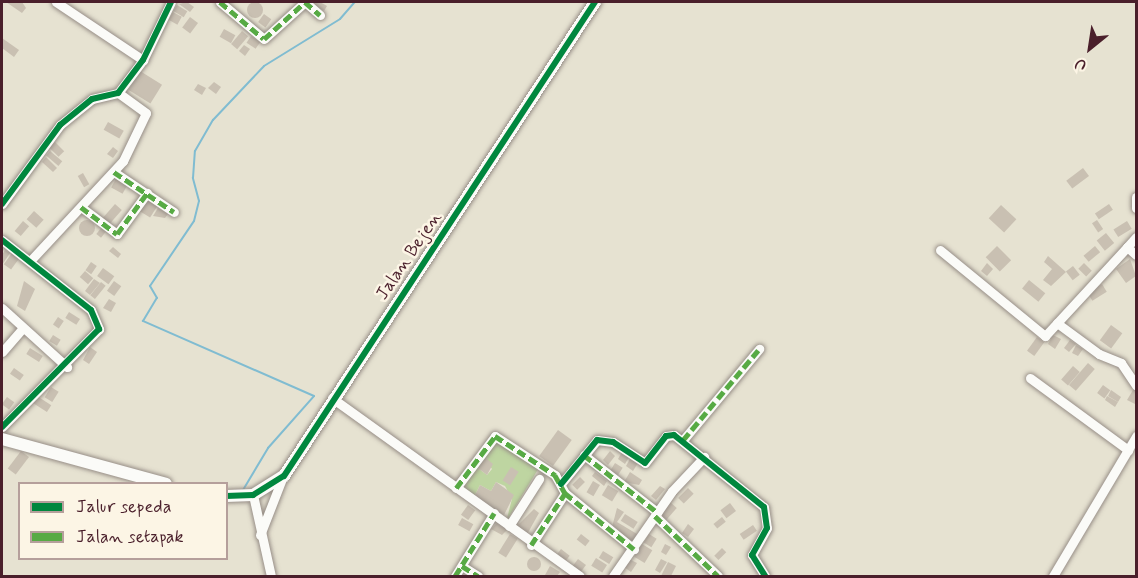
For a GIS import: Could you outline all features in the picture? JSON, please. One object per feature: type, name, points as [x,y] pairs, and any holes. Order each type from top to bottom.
[{"type":"street","points":[[56,2],[143,60]]},
{"type":"street","points":[[2,204],[60,125],[92,99],[118,93],[143,60],[171,2]]},
{"type":"street","points":[[220,2],[263,39],[305,2],[320,15]]},
{"type":"street","name":"Jalan Bejen","points":[[228,496],[253,495],[284,476],[332,398],[596,2]]},
{"type":"street","points":[[30,261],[114,172],[146,113],[118,93]]},
{"type":"street","points":[[114,172],[174,212]]},
{"type":"street","points":[[81,207],[117,234],[147,193]]},
{"type":"street","points":[[1137,197],[1137,208]]},
{"type":"street","points":[[939,250],[1045,336],[1137,237]]},
{"type":"street","points":[[2,240],[98,318],[94,339],[67,367],[18,405],[2,427]]},
{"type":"street","points":[[1127,247],[1137,255]]},
{"type":"street","points":[[2,308],[67,367]]},
{"type":"street","points":[[1057,323],[1099,354],[1121,363],[1137,385]]},
{"type":"street","points":[[2,352],[23,328]]},
{"type":"street","points":[[683,440],[759,350]]},
{"type":"street","points":[[1030,378],[1128,450]]},
{"type":"street","points":[[332,398],[494,513],[531,545],[580,576]]},
{"type":"street","points":[[456,488],[493,436],[545,467],[563,489],[634,549]]},
{"type":"street","points":[[531,545],[584,454],[606,439],[645,464],[666,436],[683,440],[764,507],[767,528],[752,555],[759,575]]},
{"type":"street","points":[[1053,576],[1137,436]]},
{"type":"street","points":[[2,439],[162,482]]},
{"type":"street","points":[[584,454],[656,514],[718,576]]},
{"type":"street","points":[[614,576],[656,514],[704,457]]},
{"type":"street","points":[[260,535],[284,476]]},
{"type":"street","points":[[508,526],[538,479]]},
{"type":"street","points":[[253,495],[260,535],[271,576]]},
{"type":"street","points":[[454,576],[494,513]]},
{"type":"street","points":[[462,566],[478,576]]},
{"type":"green space","points":[[493,438],[540,466],[506,522],[512,499],[505,486],[496,482],[491,491],[480,485],[473,499],[459,487],[474,465],[487,475],[492,469],[482,455]]},
{"type":"building","points":[[6,2],[22,2],[26,8],[22,13]]},
{"type":"building","points":[[187,2],[194,7],[190,12],[179,4]]},
{"type":"building","points":[[255,2],[261,4],[263,10],[261,16],[255,18],[249,16],[247,10],[249,4]]},
{"type":"building","points":[[320,2],[327,6],[324,11],[313,4]]},
{"type":"building","points":[[177,5],[187,11],[184,17],[173,11]]},
{"type":"building","points":[[173,12],[182,17],[177,25],[169,20]]},
{"type":"building","points":[[264,14],[271,19],[265,27],[258,22]]},
{"type":"building","points":[[190,17],[198,23],[190,33],[182,27]]},
{"type":"building","points":[[224,29],[235,35],[231,43],[220,37]]},
{"type":"building","points":[[242,31],[248,36],[237,49],[231,44]]},
{"type":"building","points":[[251,36],[260,42],[256,49],[247,43]]},
{"type":"building","points":[[2,38],[19,50],[14,57],[2,48]]},
{"type":"building","points":[[244,45],[250,49],[245,56],[239,51]]},
{"type":"building","points":[[140,71],[162,85],[150,103],[128,90]]},
{"type":"building","points":[[214,82],[221,87],[216,94],[208,88]]},
{"type":"building","points":[[198,84],[206,88],[202,95],[194,90]]},
{"type":"building","points":[[108,122],[124,131],[119,139],[104,130]]},
{"type":"building","points":[[55,142],[64,151],[59,157],[49,148]]},
{"type":"building","points":[[113,147],[118,151],[113,158],[107,154]]},
{"type":"building","points":[[50,151],[62,161],[58,166],[46,156]]},
{"type":"building","points":[[46,157],[57,168],[53,172],[42,162]]},
{"type":"building","points":[[1083,168],[1089,176],[1072,189],[1066,181]]},
{"type":"building","points":[[83,173],[89,184],[84,187],[78,176]]},
{"type":"building","points":[[117,177],[128,183],[123,194],[111,187]]},
{"type":"building","points":[[147,198],[158,205],[150,218],[139,211]]},
{"type":"building","points":[[115,204],[122,210],[109,224],[103,218]]},
{"type":"building","points":[[1109,204],[1113,210],[1099,219],[1095,214]]},
{"type":"building","points":[[1001,205],[1016,219],[1004,232],[989,218]]},
{"type":"building","points":[[158,208],[168,214],[165,218],[153,216]]},
{"type":"building","points":[[34,211],[44,220],[36,228],[27,219]]},
{"type":"building","points":[[87,220],[95,228],[87,236],[79,228]]},
{"type":"building","points":[[1097,220],[1103,229],[1098,232],[1092,223]]},
{"type":"building","points":[[23,221],[29,226],[21,236],[15,231]]},
{"type":"building","points":[[1127,221],[1132,229],[1118,237],[1113,229]]},
{"type":"building","points":[[102,227],[107,231],[101,238],[96,234]]},
{"type":"building","points":[[1106,233],[1114,243],[1105,251],[1097,241]]},
{"type":"building","points":[[997,246],[1011,260],[1000,271],[986,257]]},
{"type":"building","points":[[1095,246],[1100,252],[1089,262],[1084,256]]},
{"type":"building","points":[[113,247],[121,254],[118,258],[109,251]]},
{"type":"building","points":[[5,250],[10,253],[2,265],[2,255]]},
{"type":"building","points":[[12,253],[19,258],[11,270],[4,264]]},
{"type":"building","points":[[1048,256],[1066,272],[1051,286],[1043,280],[1052,269],[1044,262]]},
{"type":"building","points":[[1130,259],[1136,276],[1126,283],[1116,269]]},
{"type":"building","points":[[91,262],[97,266],[91,274],[85,270]]},
{"type":"building","points":[[987,263],[993,269],[987,276],[981,271]]},
{"type":"building","points":[[1084,263],[1092,271],[1086,276],[1078,269]]},
{"type":"building","points":[[1073,266],[1080,275],[1073,280],[1066,272]]},
{"type":"building","points":[[103,268],[114,276],[108,284],[97,276]]},
{"type":"building","points":[[85,271],[93,278],[88,284],[80,277]]},
{"type":"building","points":[[94,279],[100,283],[90,295],[85,291]]},
{"type":"building","points":[[1029,280],[1045,293],[1038,302],[1022,289]]},
{"type":"building","points":[[24,281],[35,289],[25,311],[17,306]]},
{"type":"building","points":[[114,281],[121,286],[114,296],[107,291]]},
{"type":"building","points":[[101,282],[106,286],[95,299],[90,295]]},
{"type":"building","points":[[1102,284],[1107,292],[1092,301],[1088,293]]},
{"type":"building","points":[[109,299],[116,303],[111,312],[103,308]]},
{"type":"building","points":[[69,312],[80,319],[76,325],[65,318]]},
{"type":"building","points":[[58,317],[64,321],[59,328],[53,324]]},
{"type":"building","points":[[1111,325],[1122,333],[1111,349],[1100,340]]},
{"type":"building","points":[[53,335],[61,340],[57,346],[49,341]]},
{"type":"building","points":[[1053,335],[1061,339],[1055,349],[1048,344]]},
{"type":"building","points":[[1037,337],[1044,342],[1034,356],[1027,351]]},
{"type":"building","points":[[1070,340],[1076,344],[1069,352],[1064,348]]},
{"type":"building","points":[[1076,345],[1083,349],[1078,356],[1072,353]]},
{"type":"building","points":[[90,347],[97,352],[89,364],[83,360]]},
{"type":"building","points":[[30,348],[43,356],[39,362],[26,354]]},
{"type":"building","points":[[1088,363],[1095,369],[1076,391],[1069,385]]},
{"type":"building","points":[[1073,366],[1080,372],[1068,385],[1061,380]]},
{"type":"building","points":[[14,368],[24,375],[20,381],[10,374]]},
{"type":"building","points":[[1103,385],[1110,390],[1104,398],[1097,393]]},
{"type":"building","points":[[1136,385],[1136,401],[1135,404],[1127,400]]},
{"type":"building","points":[[51,387],[59,392],[52,402],[45,397]]},
{"type":"building","points":[[1111,390],[1121,397],[1118,402],[1108,396]]},
{"type":"building","points":[[37,396],[51,405],[47,412],[33,403]]},
{"type":"building","points":[[1107,396],[1118,402],[1115,407],[1105,400]]},
{"type":"building","points":[[7,397],[14,402],[9,410],[2,404]]},
{"type":"building","points":[[558,430],[572,440],[553,466],[539,456]]},
{"type":"building","points":[[21,451],[29,457],[16,475],[8,469]]},
{"type":"building","points":[[610,451],[615,456],[608,465],[603,460]]},
{"type":"building","points":[[622,452],[629,457],[625,464],[618,459]]},
{"type":"building","points":[[482,455],[493,464],[487,475],[474,465]]},
{"type":"building","points":[[630,459],[638,463],[633,471],[626,466]]},
{"type":"building","points":[[615,463],[623,468],[618,475],[610,471]]},
{"type":"building","points":[[511,467],[519,472],[510,485],[503,481]]},
{"type":"building","points":[[595,472],[607,481],[604,486],[592,476]]},
{"type":"building","points":[[630,472],[642,480],[639,485],[624,482]]},
{"type":"building","points":[[580,477],[585,482],[577,490],[572,485]]},
{"type":"building","points":[[593,481],[600,485],[593,496],[586,492]]},
{"type":"building","points":[[496,482],[514,495],[504,515],[473,499],[480,485],[491,491]]},
{"type":"building","points":[[608,485],[618,491],[612,501],[602,495]]},
{"type":"building","points":[[660,486],[665,489],[656,500],[651,496]]},
{"type":"building","points":[[688,488],[694,494],[684,504],[678,498]]},
{"type":"building","points":[[670,502],[677,508],[666,520],[660,514]]},
{"type":"building","points":[[730,503],[736,511],[726,518],[720,510]]},
{"type":"building","points":[[468,505],[475,510],[468,520],[461,515]]},
{"type":"building","points":[[617,508],[624,512],[617,522],[637,534],[631,543],[611,531]]},
{"type":"building","points":[[534,509],[539,513],[525,538],[513,530]]},
{"type":"building","points":[[625,514],[638,522],[633,529],[621,521]]},
{"type":"building","points":[[722,517],[726,522],[717,529],[713,524]]},
{"type":"building","points":[[462,518],[473,524],[469,531],[458,525]]},
{"type":"building","points":[[499,521],[507,530],[502,535],[491,529]]},
{"type":"building","points":[[688,524],[694,529],[688,537],[682,533]]},
{"type":"building","points":[[753,525],[757,531],[744,540],[740,534]]},
{"type":"building","points":[[510,534],[518,539],[506,557],[498,553]]},
{"type":"building","points":[[581,534],[590,541],[585,546],[577,540]]},
{"type":"building","points":[[649,534],[657,539],[651,547],[644,542]]},
{"type":"building","points":[[642,544],[652,550],[645,563],[634,557]]},
{"type":"building","points":[[665,544],[671,547],[666,555],[661,552]]},
{"type":"building","points":[[722,548],[726,552],[718,560],[714,556]]},
{"type":"building","points":[[561,549],[570,556],[566,561],[557,554]]},
{"type":"building","points":[[603,551],[613,557],[609,564],[599,558]]},
{"type":"building","points":[[531,557],[537,557],[541,564],[537,571],[531,571],[527,567],[527,561]]},
{"type":"building","points":[[596,558],[607,565],[602,573],[591,566]]},
{"type":"building","points":[[578,559],[586,565],[581,572],[573,566]]},
{"type":"building","points":[[629,559],[637,563],[631,572],[624,567]]},
{"type":"building","points":[[661,559],[667,562],[660,573],[655,570]]},
{"type":"building","points":[[668,562],[676,566],[671,576],[661,576]]},
{"type":"building","points":[[550,566],[560,572],[557,576],[545,575]]},
{"type":"waterway","points":[[243,490],[268,448],[314,396],[143,321],[157,298],[150,286],[194,221],[199,201],[193,178],[195,151],[213,120],[264,66],[340,19],[355,2]]},
{"type":"marked path","points":[[220,2],[264,39],[305,2]]},
{"type":"marked path","points":[[305,2],[320,15]]},
{"type":"marked path","points":[[114,172],[174,212]]},
{"type":"marked path","points":[[81,207],[117,234],[147,193]]},
{"type":"marked path","points":[[683,440],[759,349]]},
{"type":"marked path","points":[[456,488],[495,436],[555,475],[565,493]]},
{"type":"marked path","points":[[584,455],[657,512]]},
{"type":"marked path","points":[[531,545],[565,493],[634,549]]},
{"type":"marked path","points":[[455,576],[494,513]]},
{"type":"marked path","points":[[655,516],[718,576]]},
{"type":"marked path","points":[[462,566],[478,576]]},
{"type":"cycle path","points":[[2,204],[60,125],[92,99],[118,93],[143,60],[171,2]]},
{"type":"cycle path","points":[[228,496],[253,495],[284,476],[595,2]]},
{"type":"cycle path","points":[[2,240],[91,310],[99,329],[2,427]]},
{"type":"cycle path","points":[[561,484],[597,440],[613,442],[645,463],[666,436],[674,435],[764,507],[767,528],[752,555],[765,576]]}]
